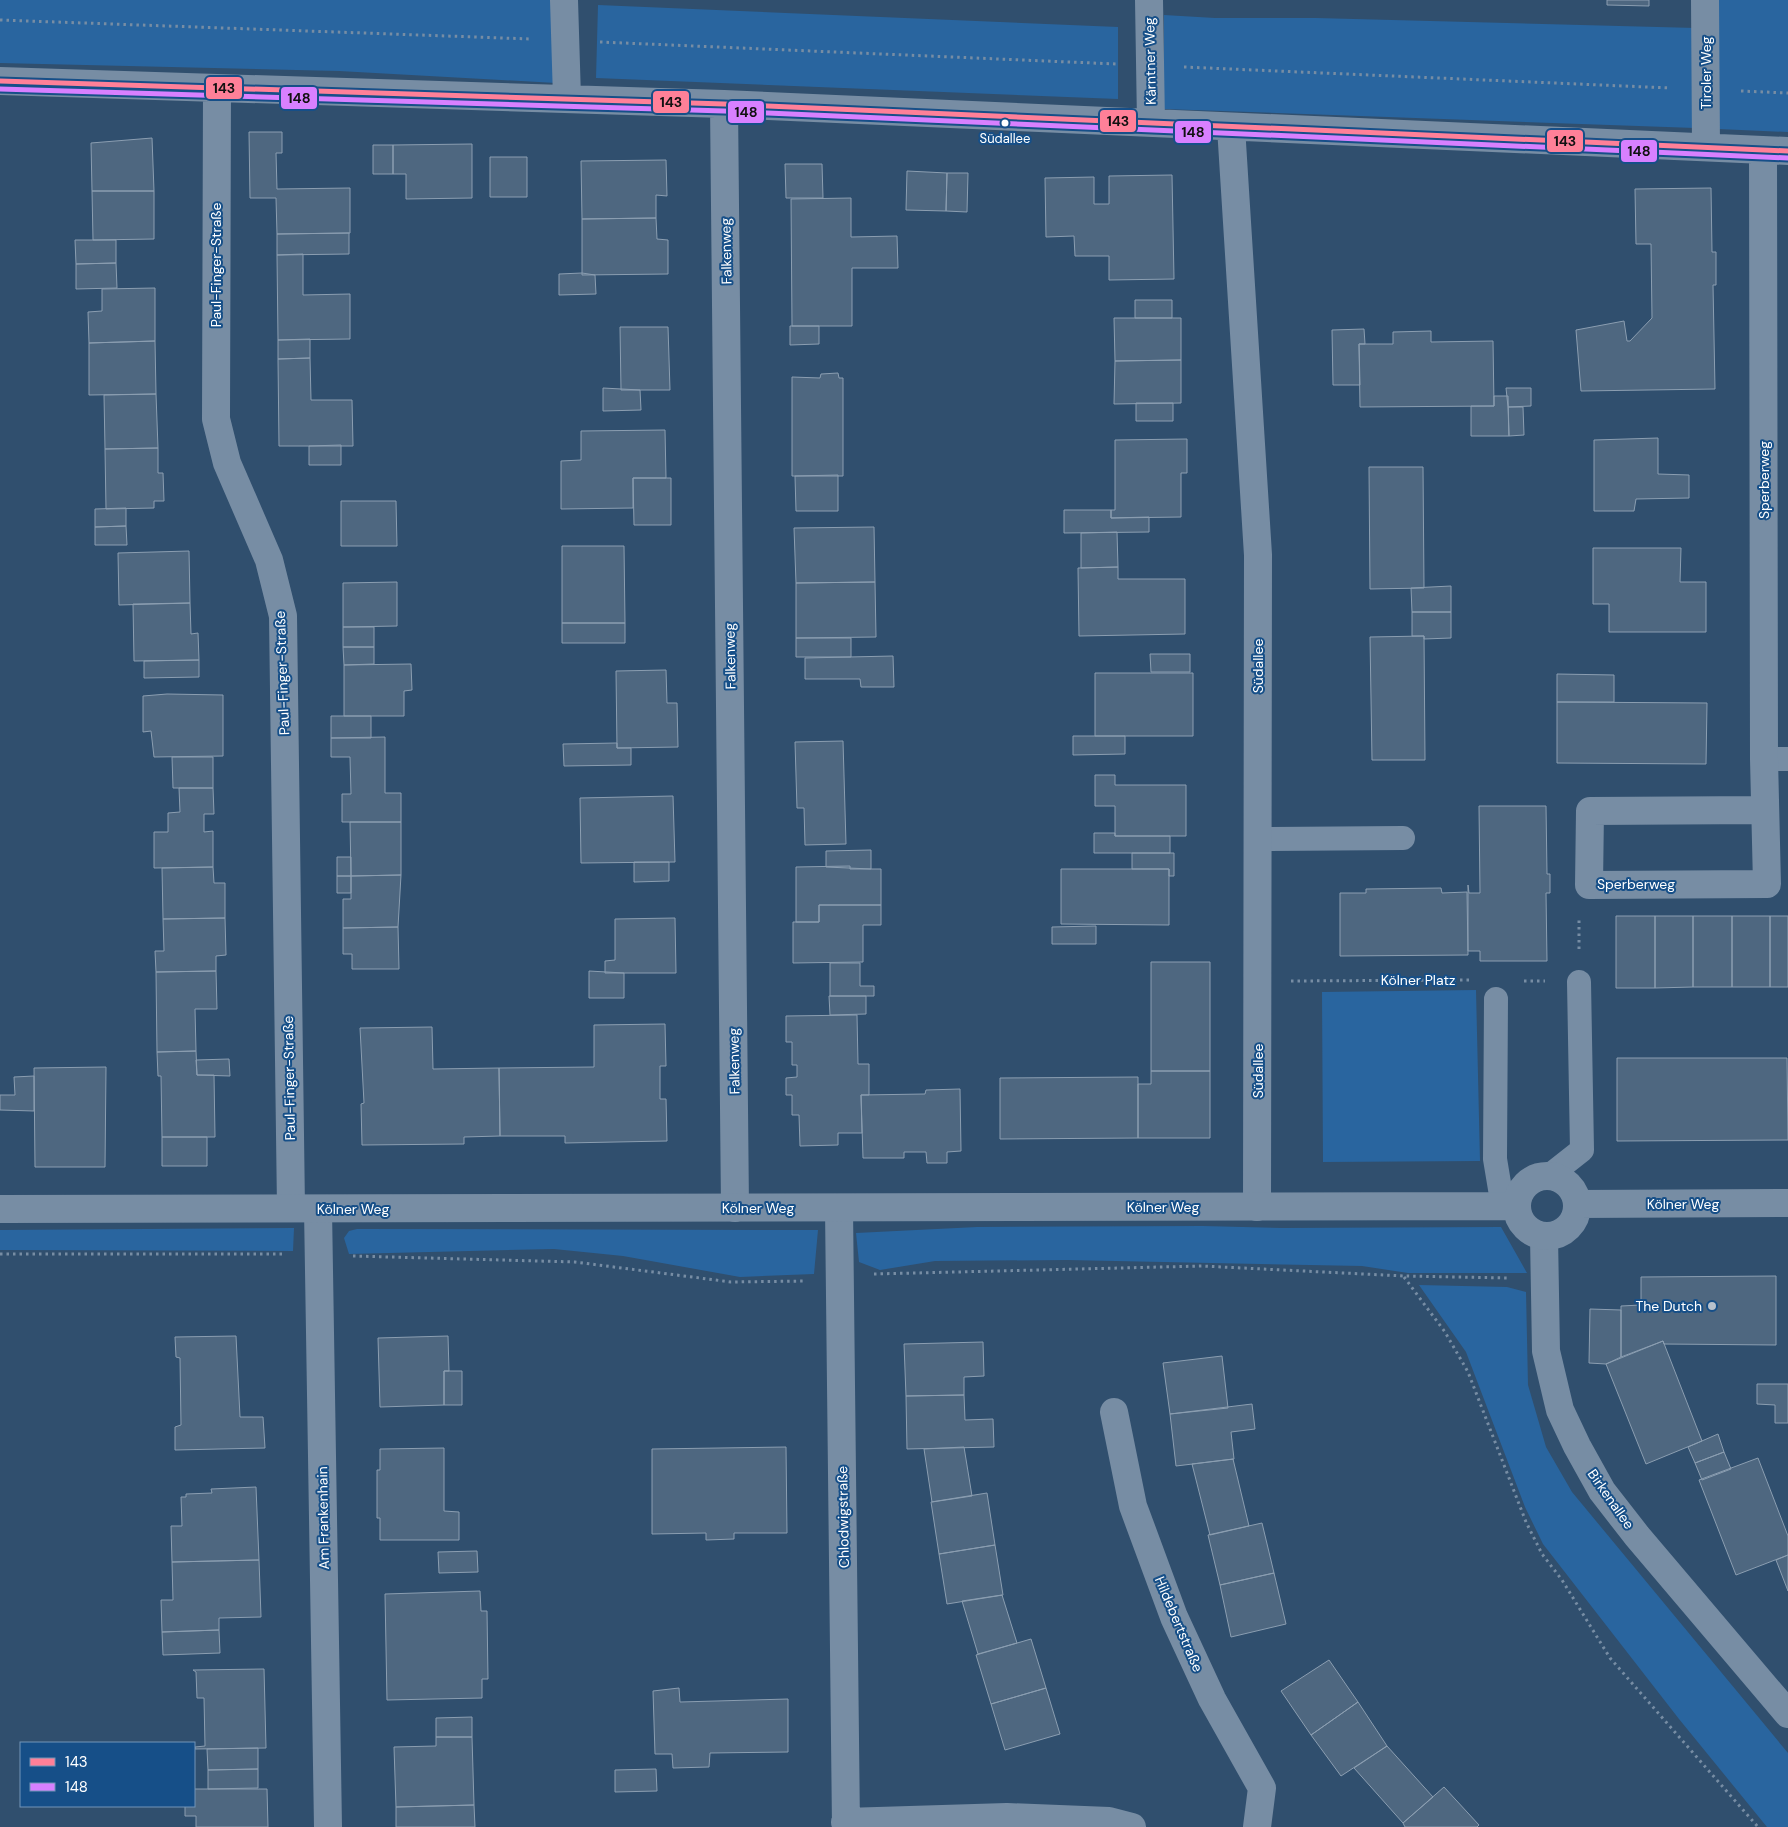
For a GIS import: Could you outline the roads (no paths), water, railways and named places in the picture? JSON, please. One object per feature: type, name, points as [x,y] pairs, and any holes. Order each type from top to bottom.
[{"type":"street","points":[[564,0],[567,98]]},
{"type":"street","name":"Kärntner Weg","points":[[1149,0],[1151,123]]},
{"type":"street","name":"Tiroler Weg","points":[[1705,0],[1706,146]]},
{"type":"street","points":[[0,81],[724,104],[1776,150]]},
{"type":"street","name":"Paul-Finger-Straße","points":[[217,89],[216,419],[226,463],[269,560],[283,616],[291,1208]]},
{"type":"street","name":"Falkenweg","points":[[724,104],[735,1208]]},
{"type":"street","name":"Südallee","points":[[1230,127],[1258,555],[1257,1207]]},
{"type":"street","name":"Sperberweg","points":[[1764,810],[1590,812],[1589,885],[1766,884],[1764,810],[1776,759],[1776,150]]},
{"type":"street","points":[[1548,1176],[1557,1178],[1571,1188],[1577,1204],[1576,1214],[1571,1224],[1555,1236],[1544,1236],[1528,1229],[1510,1206],[1530,1181],[1548,1176]]},
{"type":"street","name":"Kölner Weg","points":[[1577,1204],[1788,1203]]},
{"type":"street","name":"Kölner Weg","points":[[0,1209],[1510,1206]]},
{"type":"street","name":"Chlodwigstraße","points":[[839,1208],[846,1824]]},
{"type":"street","name":"Am Frankenhain","points":[[318,1209],[328,1827]]},
{"type":"street","name":"Birkenallee","points":[[1544,1236],[1547,1281],[1546,1352],[1560,1410],[1577,1446],[1602,1491],[1637,1536],[1788,1714]]},
{"type":"street","name":"Hildebertstraße","points":[[1114,1412],[1132,1506],[1174,1617],[1212,1699],[1262,1788],[1257,1827]]},
{"type":"street","points":[[846,1824],[1007,1817],[1109,1821],[1132,1827]]},
{"type":"lane","points":[[1258,839],[1403,838]]},
{"type":"lane","points":[[1548,1176],[1582,1150],[1578,982]]},
{"type":"lane","points":[[1496,999],[1496,1159],[1510,1206]]},
{"type":"place","name":"Südallee","points":[[1005,123]]},
{"type":"place","name":"The Dutch","points":[[1712,1306]]}]
